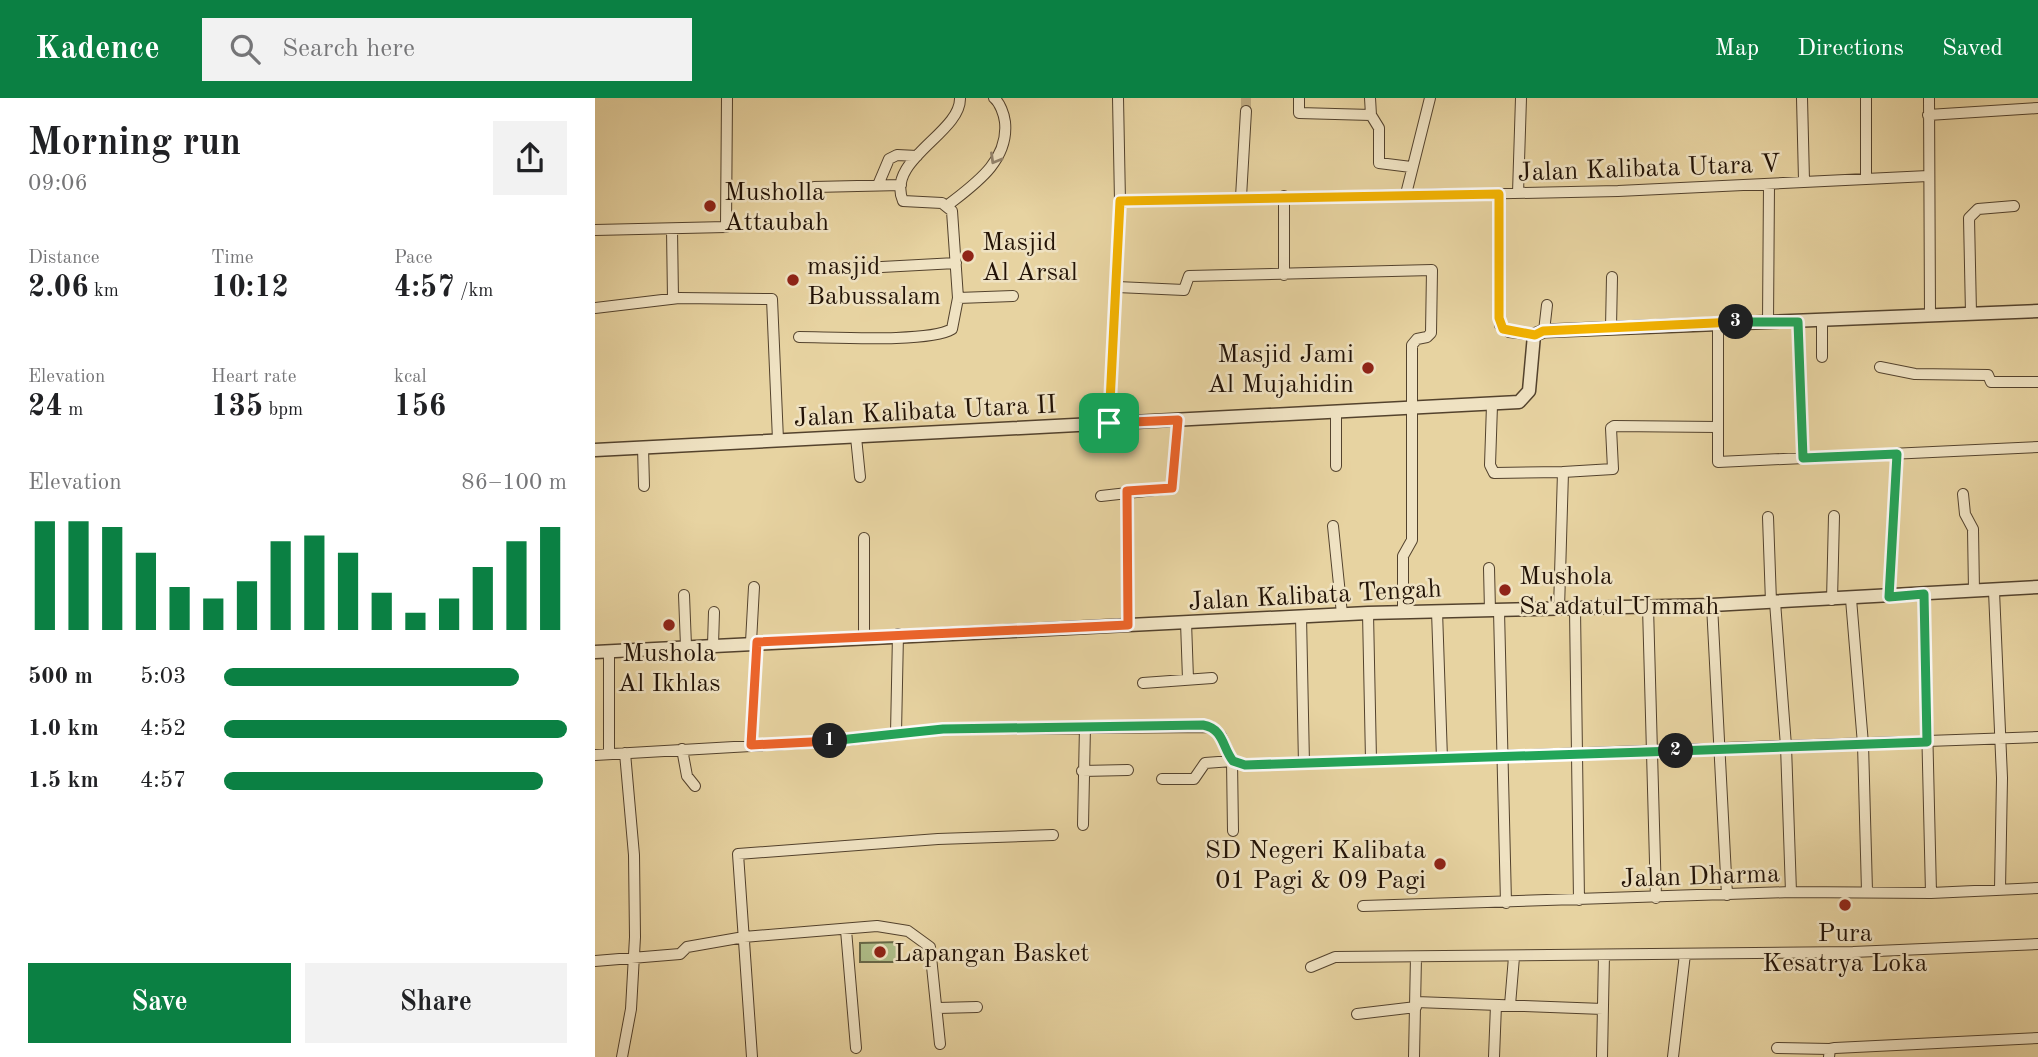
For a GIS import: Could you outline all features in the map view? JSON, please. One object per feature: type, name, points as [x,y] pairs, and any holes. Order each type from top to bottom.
[{"type":"street","points":[[595,230],[726,227],[727,98]]},
{"type":"street","points":[[960,98],[958,112],[917,156],[901,185],[903,201],[948,205],[985,176],[1003,144],[1004,116],[994,98]]},
{"type":"street","points":[[1109,423],[1120,201],[1118,98]]},
{"type":"street","points":[[1299,98],[1299,113],[1371,115]]},
{"type":"street","points":[[1370,98],[1371,115],[1379,128],[1379,163],[1411,167]]},
{"type":"street","points":[[1406,194],[1430,98]]},
{"type":"street","points":[[1518,193],[1521,98]]},
{"type":"street","points":[[1802,98],[1804,180]]},
{"type":"street","points":[[1865,178],[1866,98]]},
{"type":"street","points":[[1929,98],[1930,316]]},
{"type":"street","points":[[1929,115],[2038,108]]},
{"type":"street","points":[[1241,197],[1246,111]]},
{"type":"street","points":[[878,185],[889,159],[897,155],[917,156]]},
{"type":"street","name":"Jalan Kalibata Utara V","points":[[1120,201],[1499,194],[1928,176]]},
{"type":"street","points":[[1768,322],[1769,184]]},
{"type":"street","points":[[814,187],[901,185]]},
{"type":"street","points":[[1499,194],[1500,325],[1509,332],[1539,333],[1718,322],[1798,322],[2038,311]]},
{"type":"street","points":[[1284,197],[1284,275]]},
{"type":"street","points":[[799,337],[913,336],[947,332],[955,322],[958,298],[955,230],[948,205]]},
{"type":"street","points":[[1971,313],[1969,218],[1978,209],[2014,206]]},
{"type":"street","points":[[672,229],[673,299]]},
{"type":"street","points":[[863,268],[956,263]]},
{"type":"street","points":[[1117,287],[1184,290],[1189,276],[1432,270],[1431,333],[1427,337],[1417,338],[1412,345],[1412,540],[1403,556],[1403,612]]},
{"type":"street","points":[[1611,327],[1612,277]]},
{"type":"street","points":[[958,298],[1013,296]]},
{"type":"street","points":[[595,308],[673,299],[772,299],[778,440]]},
{"type":"street","points":[[1539,333],[1547,305]]},
{"type":"street","points":[[1822,321],[1822,357]]},
{"type":"street","points":[[1718,322],[1718,462],[2038,447]]},
{"type":"street","points":[[1798,322],[1803,458]]},
{"type":"street","name":"Jalan Kalibata Utara II","points":[[595,450],[1519,402],[1528,396],[1539,333]]},
{"type":"street","points":[[1880,367],[1915,373],[1988,375],[1991,382],[2038,382]]},
{"type":"street","points":[[1492,405],[1491,470],[1563,472],[1613,469],[1611,428],[1614,426],[1717,427]]},
{"type":"street","points":[[1336,412],[1336,466]]},
{"type":"street","points":[[1101,496],[1172,488],[1178,420]]},
{"type":"street","points":[[856,437],[860,477]]},
{"type":"street","points":[[643,447],[644,486]]},
{"type":"street","points":[[1889,597],[1897,454]]},
{"type":"street","points":[[1559,609],[1563,472]]},
{"type":"street","points":[[1127,491],[1128,625]]},
{"type":"street","points":[[1963,494],[1965,514],[1973,529],[1974,591]]},
{"type":"street","points":[[1832,600],[1834,516]]},
{"type":"street","points":[[1768,517],[1786,747],[1791,892]]},
{"type":"street","points":[[1333,526],[1342,614]]},
{"type":"street","points":[[863,636],[865,538]]},
{"type":"street","points":[[1489,568],[1495,611],[1506,903]]},
{"type":"street","points":[[751,745],[754,587]]},
{"type":"street","name":"Jalan Kalibata Tengah","points":[[595,652],[898,634],[1342,614],[1712,605],[2038,587]]},
{"type":"street","points":[[1994,591],[2000,738],[2000,889]]},
{"type":"street","points":[[1924,594],[1931,893]]},
{"type":"street","points":[[684,595],[686,646]]},
{"type":"street","points":[[1851,599],[1863,744],[1867,891]]},
{"type":"street","points":[[1712,605],[1727,895]]},
{"type":"street","points":[[1648,607],[1656,898]]},
{"type":"street","points":[[1575,609],[1579,901]]},
{"type":"street","points":[[1437,611],[1442,759]]},
{"type":"street","points":[[713,645],[714,612]]},
{"type":"street","points":[[1368,613],[1371,760]]},
{"type":"street","points":[[1301,616],[1304,764]]},
{"type":"street","points":[[1186,622],[1188,679]]},
{"type":"street","points":[[896,733],[898,634]]},
{"type":"street","points":[[609,652],[609,754]]},
{"type":"street","points":[[1143,683],[1212,678]]},
{"type":"street","points":[[595,755],[837,741],[896,733],[1203,725],[1211,727],[1221,736],[1233,761],[1233,831]]},
{"type":"street","points":[[1083,825],[1085,726]]},
{"type":"street","points":[[1163,779],[1194,779],[1205,763],[1233,761],[1245,765],[1304,764],[2038,737]]},
{"type":"street","points":[[683,749],[687,776],[695,786]]},
{"type":"street","points":[[622,1057],[631,1009],[633,957],[634,855],[625,753]]},
{"type":"street","points":[[1082,771],[1128,769]]},
{"type":"street","points":[[752,1057],[738,853],[938,839],[1053,835]]},
{"type":"street","name":"Jalan Dharma","points":[[1363,906],[1791,892],[1931,893],[2038,888]]},
{"type":"street","points":[[595,961],[622,961],[633,957],[680,954],[687,947],[744,937],[877,926],[908,931],[930,947],[940,1044]]},
{"type":"street","points":[[846,930],[856,1048]]},
{"type":"street","points":[[1311,967],[1335,957],[1853,952],[2038,944]]},
{"type":"street","points":[[1673,1057],[1685,954]]},
{"type":"street","points":[[1602,1057],[1604,955]]},
{"type":"street","points":[[1414,1057],[1416,957]]},
{"type":"street","points":[[1510,1005],[1514,957]]},
{"type":"street","points":[[1357,1013],[1416,1005],[1603,1009]]},
{"type":"street","points":[[1495,1057],[1496,1005]]},
{"type":"street","points":[[938,1008],[977,1007]]},
{"type":"street","points":[[1777,1048],[1830,1053],[2038,1038]]},
{"type":"green space","name":"Lapangan Basket","points":[[899,942],[899,962],[860,962],[860,943]]},
{"type":"tunnel","points":[[1246,98],[1246,111]]},
{"type":"place","name":"Musholla Attaubah","points":[[710,206]]},
{"type":"place","name":"Masjid Al Arsal","points":[[968,256]]},
{"type":"place","name":"masjid Babussalam","points":[[793,280]]},
{"type":"place","name":"Masjid Jami Al Mujahidin","points":[[1368,368]]},
{"type":"place","name":"Mushola Sa'adatul Ummah","points":[[1505,590]]},
{"type":"place","name":"Mushola Al Ikhlas","points":[[669,625]]},
{"type":"place","name":"SD Negeri Kalibata 01 Pagi & 09 Pagi","points":[[1440,864]]},
{"type":"place","name":"Pura Kesatrya Loka","points":[[1845,905]]},
{"type":"place","name":"Lapangan Basket","points":[[880,952]]},
{"type":"route","points":[[1499,194],[1499,318],[1500,325],[1509,332],[1535,335],[1543,331],[1611,327],[1718,322],[1798,322],[1803,458],[1897,454],[1889,597],[1924,594],[1927,742],[1245,765],[1233,761],[1216,730],[1203,725],[943,729],[837,741],[751,745],[757,642],[1128,625],[1127,491],[1172,488],[1178,420],[1109,423],[1120,201],[1499,194]]}]
